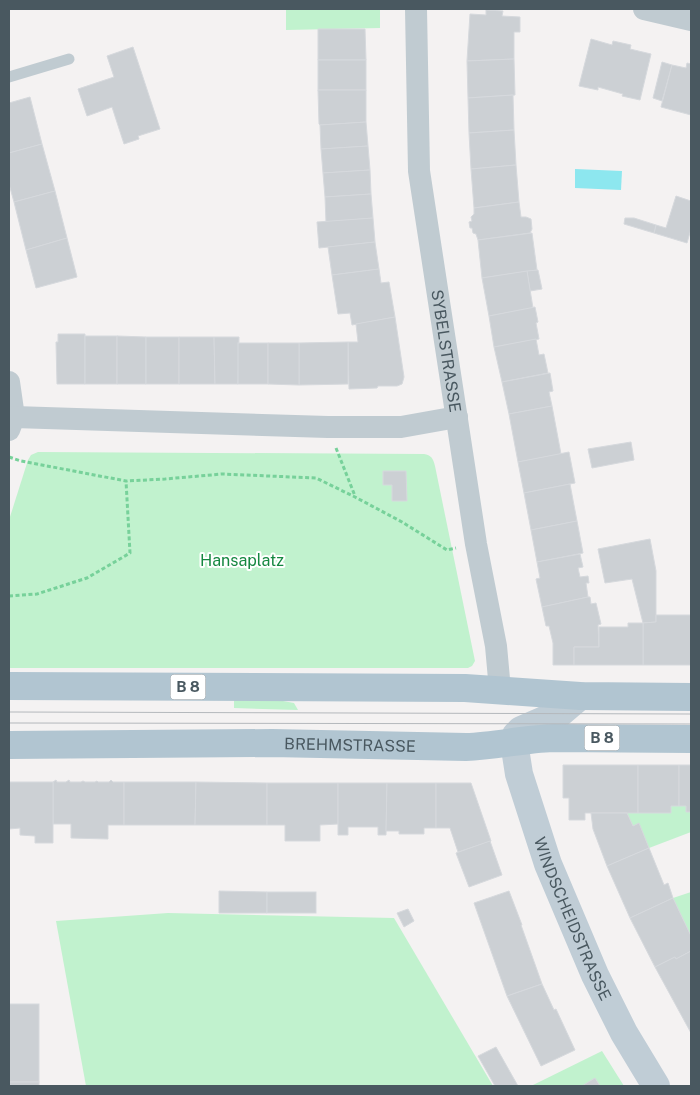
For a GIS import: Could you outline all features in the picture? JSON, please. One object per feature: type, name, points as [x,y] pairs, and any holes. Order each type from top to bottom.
[{"type":"main road","name":"B 8","points":[[9,686],[465,688],[580,696],[691,697]]},
{"type":"main road","points":[[514,742],[516,735],[522,730],[560,713],[580,696]]},
{"type":"main road","name":"BREHMSTRASSE","points":[[9,744],[272,743],[466,747],[553,738],[691,739]]},
{"type":"main road","name":"WINDSCHEIDSTRASSE","points":[[514,742],[519,774],[527,803],[559,893],[595,975],[624,1033],[656,1086]]},
{"type":"street","name":"SYBELSTRASSE","points":[[416,9],[419,171],[476,544],[496,646],[500,690]]},
{"type":"street","points":[[653,10],[691,20]]},
{"type":"street","points":[[9,382],[11,424],[400,427],[457,417]]},
{"type":"lane","points":[[9,77],[69,59]]},
{"type":"path","points":[[328,427],[355,497]]},
{"type":"path","points":[[9,457],[21,461],[126,480],[222,474],[316,478],[402,522],[447,550],[476,544]]},
{"type":"path","points":[[9,596],[37,594],[87,578],[130,553],[126,480]]},
{"type":"green space","points":[[286,9],[380,9],[380,28],[286,30]]},
{"type":"green space","name":"Hansaplatz","points":[[38,452],[428,455],[435,466],[475,661],[468,668],[9,668],[9,520],[28,460],[31,455]]},
{"type":"green space","points":[[261,697],[294,703],[298,710],[234,708],[234,698]]},
{"type":"green space","points":[[671,806],[686,806],[686,812],[691,812],[691,832],[649,848],[638,824],[633,826],[627,813],[671,813]]},
{"type":"green space","points":[[691,892],[691,936],[673,898]]},
{"type":"green space","points":[[168,913],[394,918],[493,1086],[86,1086],[56,921]]},
{"type":"green space","points":[[602,1051],[624,1086],[531,1086]]},
{"type":"water","points":[[575,169],[622,171],[621,190],[575,188]]},
{"type":"building","points":[[486,10],[503,11],[502,16],[520,17],[520,32],[514,32],[514,59],[467,61],[470,14],[486,15]]},
{"type":"building","points":[[318,29],[365,29],[366,60],[318,60]]},
{"type":"building","points":[[591,39],[612,45],[613,41],[631,45],[630,49],[651,54],[640,100],[622,96],[623,94],[598,87],[598,90],[579,86]]},
{"type":"building","points":[[133,47],[160,129],[138,136],[139,139],[124,144],[112,107],[87,116],[78,89],[114,77],[107,56]]},
{"type":"building","points":[[514,59],[515,95],[468,98],[467,61]]},
{"type":"building","points":[[318,60],[366,60],[366,90],[318,90]]},
{"type":"building","points":[[662,62],[672,65],[662,101],[653,98]]},
{"type":"building","points":[[687,63],[691,64],[691,115],[661,107],[672,65],[686,68]]},
{"type":"building","points":[[318,90],[366,90],[366,122],[320,125]]},
{"type":"building","points":[[513,95],[514,130],[469,133],[468,98]]},
{"type":"building","points":[[30,97],[42,144],[9,153],[9,103]]},
{"type":"building","points":[[366,122],[368,146],[321,149],[320,125]]},
{"type":"building","points":[[514,130],[516,165],[471,169],[469,133]]},
{"type":"building","points":[[42,144],[55,191],[14,202],[9,184],[9,153]]},
{"type":"building","points":[[368,146],[370,170],[323,173],[321,149]]},
{"type":"building","points":[[516,165],[519,202],[474,208],[471,169]]},
{"type":"building","points":[[370,170],[371,194],[325,197],[323,173]]},
{"type":"building","points":[[55,191],[67,238],[26,250],[14,202]]},
{"type":"building","points":[[371,194],[373,218],[326,222],[325,197]]},
{"type":"building","points":[[676,196],[691,201],[691,229],[687,243],[654,233],[656,225],[666,228]]},
{"type":"building","points":[[519,202],[521,217],[531,219],[532,229],[530,233],[478,240],[472,228],[470,228],[469,222],[472,221],[471,217],[474,214],[474,208]]},
{"type":"building","points":[[373,218],[375,242],[319,248],[317,222]]},
{"type":"building","points":[[625,218],[634,218],[656,225],[654,233],[624,224]]},
{"type":"building","points":[[532,233],[537,270],[482,278],[478,240]]},
{"type":"building","points":[[67,238],[77,277],[36,288],[26,250]]},
{"type":"building","points":[[375,242],[379,269],[332,275],[328,247]]},
{"type":"building","points":[[379,269],[381,283],[389,282],[395,317],[352,325],[350,313],[338,314],[332,275]]},
{"type":"building","points":[[538,270],[542,289],[530,291],[527,271]]},
{"type":"building","points":[[527,271],[533,308],[489,316],[482,278]]},
{"type":"building","points":[[535,307],[539,339],[494,347],[489,316]]},
{"type":"building","points":[[395,317],[404,377],[402,384],[397,386],[378,386],[377,388],[349,389],[348,342],[358,342],[356,324]]},
{"type":"building","points":[[58,334],[85,334],[85,384],[57,384],[56,342],[58,342]]},
{"type":"building","points":[[85,336],[117,336],[117,384],[85,384]]},
{"type":"building","points":[[117,336],[146,337],[146,384],[117,384]]},
{"type":"building","points":[[146,337],[179,337],[179,384],[146,384]]},
{"type":"building","points":[[179,337],[214,337],[215,384],[179,384]]},
{"type":"building","points":[[214,337],[239,337],[238,384],[215,384]]},
{"type":"building","points":[[536,339],[539,355],[544,354],[548,373],[502,382],[494,347]]},
{"type":"building","points":[[348,342],[348,384],[299,385],[299,343]]},
{"type":"building","points":[[238,343],[268,343],[268,384],[238,384]]},
{"type":"building","points":[[268,343],[299,343],[299,385],[268,384]]},
{"type":"building","points":[[550,373],[553,391],[549,392],[552,406],[509,414],[502,382]]},
{"type":"building","points":[[552,406],[561,454],[518,462],[509,414]]},
{"type":"building","points":[[631,442],[634,460],[592,468],[588,449]]},
{"type":"building","points":[[569,452],[575,483],[524,493],[518,462]]},
{"type":"building","points":[[383,471],[406,471],[407,501],[392,501],[392,485],[383,485]]},
{"type":"building","points":[[570,484],[577,521],[531,530],[524,493]]},
{"type":"building","points":[[577,521],[583,553],[537,562],[531,530]]},
{"type":"building","points":[[650,539],[656,571],[656,622],[643,623],[632,579],[605,583],[598,549]]},
{"type":"building","points":[[580,554],[583,567],[578,568],[580,577],[588,576],[589,583],[586,583],[588,597],[542,607],[536,579],[540,578],[537,562]]},
{"type":"building","points":[[590,597],[591,604],[596,603],[601,624],[598,625],[599,647],[574,647],[574,665],[553,665],[553,643],[549,626],[546,626],[542,607]]},
{"type":"building","points":[[656,615],[691,615],[691,665],[643,665],[643,623],[656,622]]},
{"type":"building","points":[[628,623],[643,623],[643,665],[574,665],[574,647],[599,647],[599,627],[628,627]]},
{"type":"building","points":[[563,765],[638,765],[638,813],[585,813],[585,820],[569,820],[569,798],[563,798]]},
{"type":"building","points":[[638,765],[679,765],[679,806],[671,806],[671,813],[638,813]]},
{"type":"building","points":[[679,765],[691,765],[691,812],[686,812],[686,806],[679,806]]},
{"type":"building","points":[[56,780],[57,782],[69,780],[70,782],[109,782],[111,780],[113,782],[124,782],[124,825],[108,825],[108,839],[71,838],[71,824],[53,824],[53,782]]},
{"type":"building","points":[[9,782],[53,782],[53,843],[35,843],[35,836],[20,835],[20,828],[9,829]]},
{"type":"building","points":[[124,782],[196,782],[195,825],[124,825]]},
{"type":"building","points":[[196,782],[267,783],[267,825],[195,825]]},
{"type":"building","points":[[267,783],[338,783],[338,824],[320,825],[320,841],[285,841],[285,825],[267,825]]},
{"type":"building","points":[[338,783],[387,783],[386,835],[378,835],[378,827],[348,827],[348,835],[338,835]]},
{"type":"building","points":[[387,783],[436,783],[436,828],[424,828],[424,834],[399,834],[399,831],[386,831]]},
{"type":"building","points":[[436,783],[471,783],[491,841],[458,852],[450,828],[436,828]]},
{"type":"building","points":[[591,813],[627,813],[633,826],[639,823],[649,848],[607,866],[593,829]]},
{"type":"building","points":[[490,841],[502,875],[469,887],[456,853]]},
{"type":"building","points":[[649,848],[664,885],[668,883],[673,898],[630,918],[607,866]]},
{"type":"building","points":[[219,891],[267,892],[267,913],[219,913]]},
{"type":"building","points":[[509,891],[542,984],[507,996],[474,903]]},
{"type":"building","points":[[267,892],[316,892],[316,913],[267,913]]},
{"type":"building","points":[[673,898],[691,936],[691,951],[655,967],[630,918]]},
{"type":"building","points":[[408,909],[414,921],[404,927],[397,913]]},
{"type":"building","points":[[691,951],[691,1033],[655,967]]},
{"type":"building","points":[[542,984],[575,1050],[541,1066],[507,996]]},
{"type":"building","points":[[9,1004],[39,1004],[39,1082],[9,1082]]},
{"type":"building","points":[[496,1047],[518,1086],[495,1086],[478,1056]]},
{"type":"building","points":[[595,1078],[600,1086],[582,1086]]},
{"type":"building","points":[[9,1082],[39,1082],[39,1086],[9,1086]]},
{"type":"tram line","points":[[9,712],[691,714]]},
{"type":"tram line","points":[[9,723],[691,724]]}]
